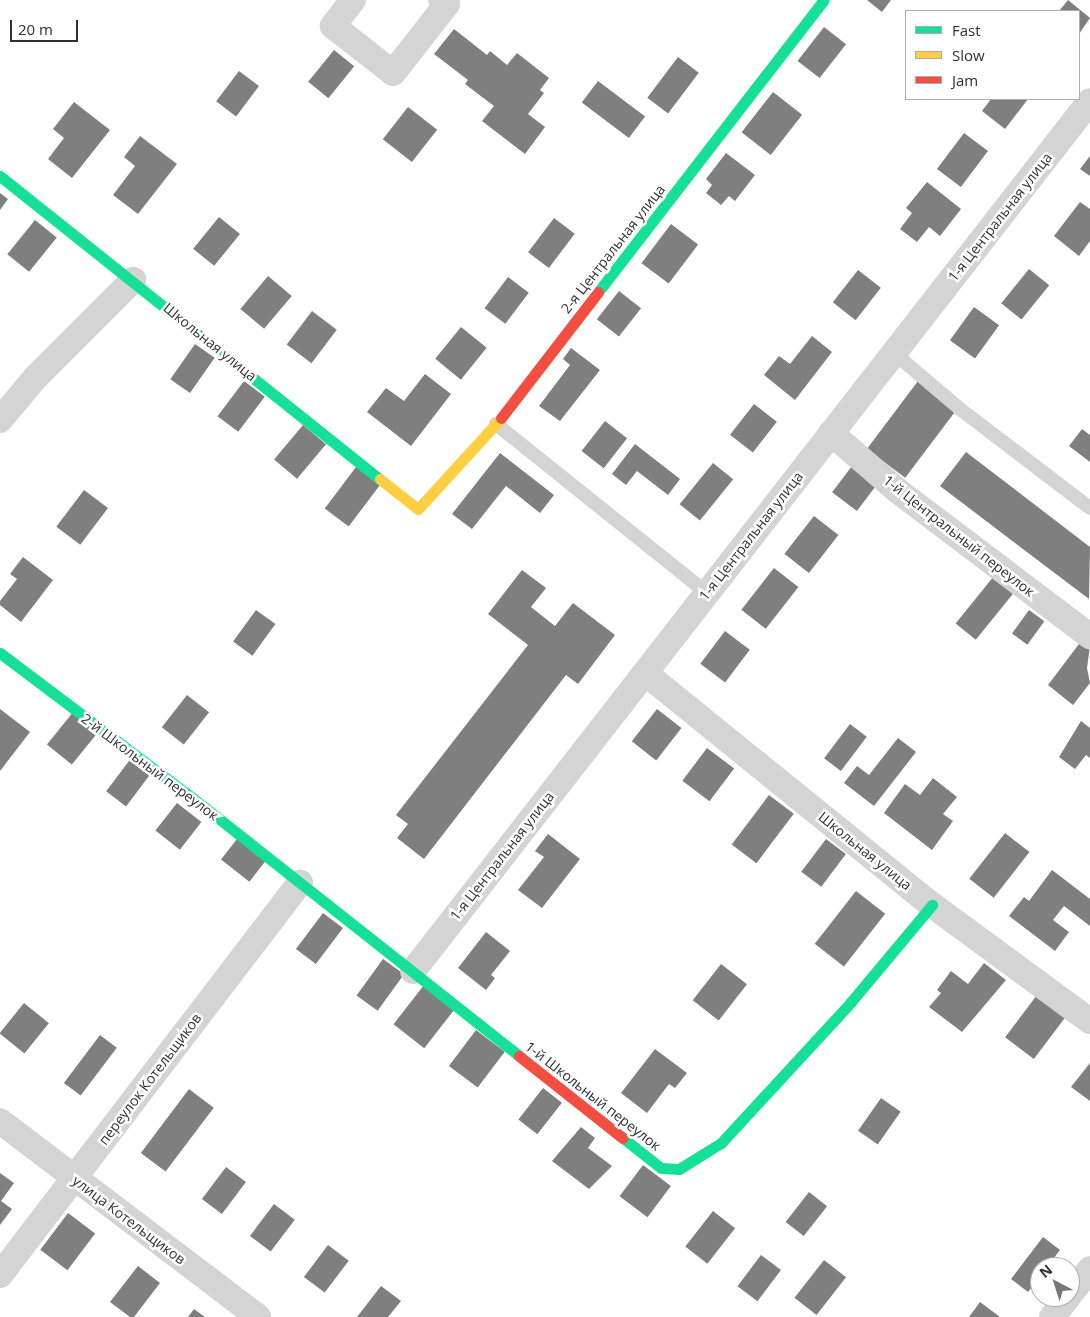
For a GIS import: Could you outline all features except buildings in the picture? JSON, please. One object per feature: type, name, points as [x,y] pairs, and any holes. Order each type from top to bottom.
[{"type":"street","points":[[353,0],[333,26],[393,73],[447,4],[442,0]]},
{"type":"street","name":"2-я Центральная улица","points":[[418,509],[496,424],[824,0]]},
{"type":"street","name":"1-я Центральная улица","points":[[413,971],[1090,101]]},
{"type":"street","name":"Школьная улица","points":[[0,176],[418,509]]},
{"type":"street","points":[[0,420],[35,378],[132,280]]},
{"type":"street","name":"1-й Центральный переулок","points":[[832,433],[898,491],[1090,636]]},
{"type":"street","name":"2-й Школьный переулок","points":[[0,652],[300,882]]},
{"type":"street","name":"Школьная улица","points":[[645,672],[932,905],[1090,1021]]},
{"type":"street","name":"1-й Школьный переулок","points":[[300,882],[645,1158],[661,1168],[679,1169],[721,1143],[850,1003],[932,905]]},
{"type":"street","name":"переулок Котельщиков","points":[[0,1275],[300,882]]},
{"type":"street","name":"улица Котельщиков","points":[[0,1121],[258,1317]]},
{"type":"street","points":[[1080,1281],[1090,1268]]},
{"type":"street","points":[[1052,1317],[1060,1307]]},
{"type":"lane","points":[[894,353],[960,409],[1090,508]]},
{"type":"lane","points":[[496,424],[707,593]]},
{"type":"traffic: fast","points":[[598,292],[824,0]]},
{"type":"traffic: fast","points":[[0,176],[380,479]]},
{"type":"traffic: fast","points":[[0,653],[194,799],[519,1056]]},
{"type":"traffic: fast","points":[[623,1138],[661,1168],[679,1169],[721,1143],[850,1003],[932,905]]},
{"type":"traffic: slow","points":[[380,479],[418,509],[501,418]]},
{"type":"traffic: jam","points":[[501,418],[598,292]]},
{"type":"traffic: jam","points":[[519,1056],[623,1138]]}]
